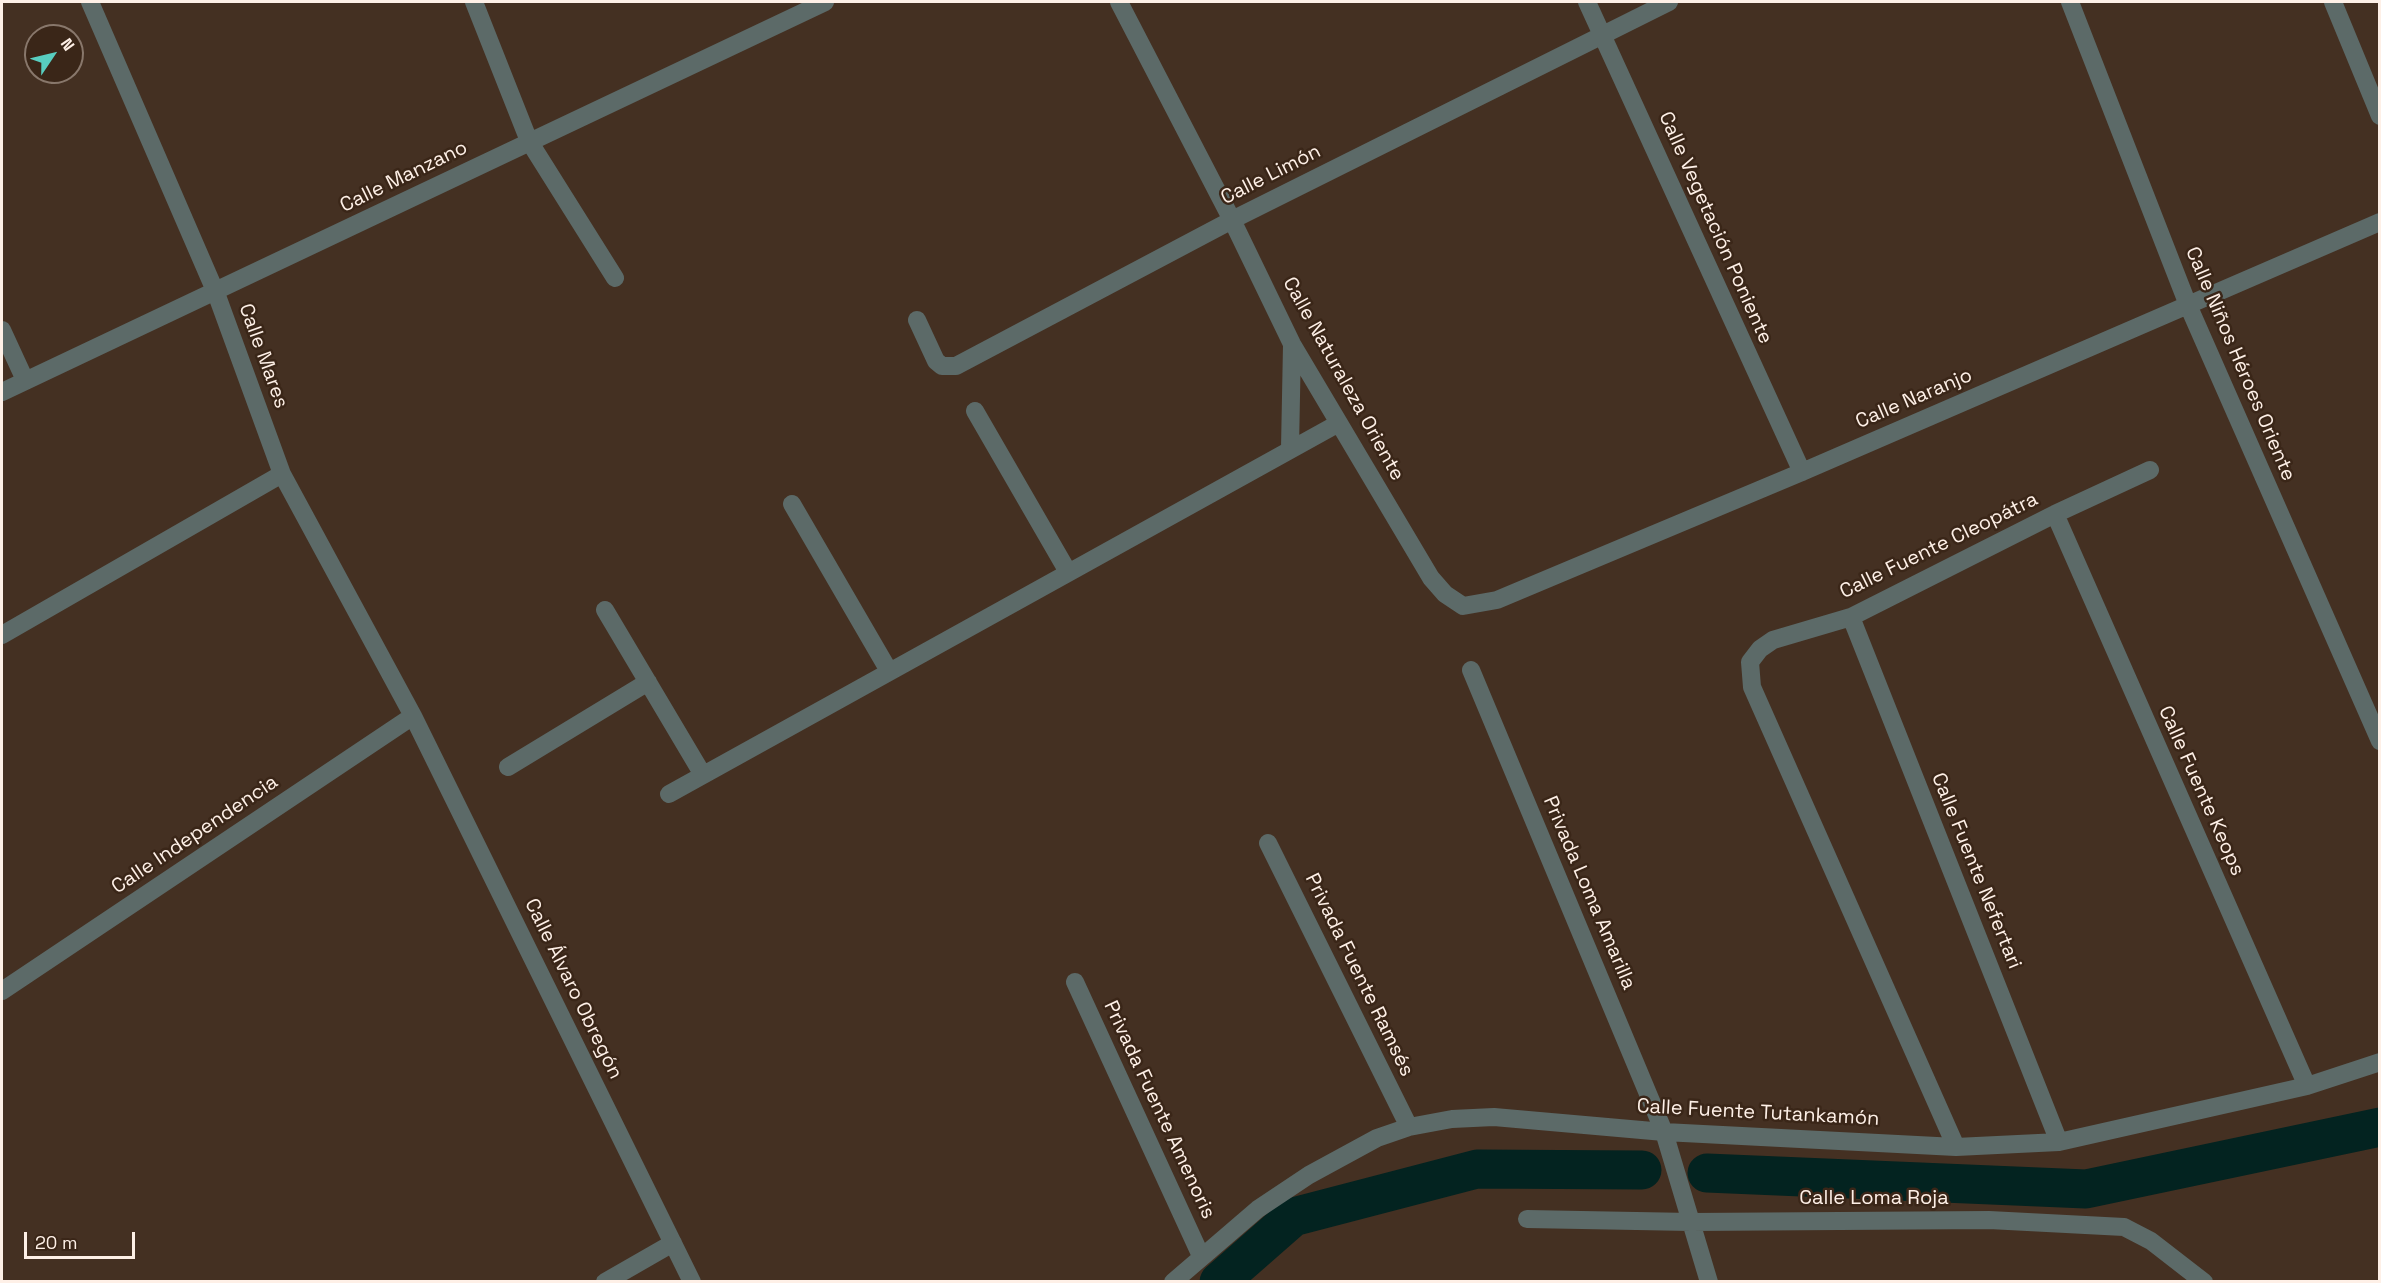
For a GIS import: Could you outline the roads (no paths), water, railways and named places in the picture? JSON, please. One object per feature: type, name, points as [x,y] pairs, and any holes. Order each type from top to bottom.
[{"type":"street","name":"Calle Mares","points":[[90,2],[216,292],[282,474],[413,716]]},
{"type":"street","points":[[474,2],[529,141],[615,278]]},
{"type":"street","name":"Calle Manzano","points":[[2,392],[825,2]]},
{"type":"street","name":"Calle Naturaleza Oriente","points":[[1119,2],[1232,220],[1292,344],[1431,579],[1445,594],[1463,606]]},
{"type":"street","name":"Calle Vegetación Poniente","points":[[1587,2],[1802,472]]},
{"type":"street","name":"Calle Limón","points":[[917,320],[936,361],[942,366],[956,366],[1232,220],[1602,33],[1669,2]]},
{"type":"street","name":"Calle Niños Héroes Oriente","points":[[2070,2],[2188,305],[2379,741]]},
{"type":"street","points":[[2333,2],[2379,116]]},
{"type":"street","name":"Calle Naranjo","points":[[1463,606],[1497,600],[1802,472],[2379,222]]},
{"type":"street","points":[[2,330],[25,380]]},
{"type":"street","points":[[1290,448],[1292,344]]},
{"type":"street","points":[[975,411],[1068,572]]},
{"type":"street","points":[[669,794],[1290,448],[1339,423]]},
{"type":"street","name":"Calle Fuente Cleopátra","points":[[1956,1147],[1752,687],[1750,662],[1760,649],[1773,640],[1851,617],[2055,514],[2150,470]]},
{"type":"street","points":[[2,635],[282,474]]},
{"type":"street","points":[[792,504],[890,671]]},
{"type":"street","name":"Calle Fuente Keops","points":[[2055,514],[2307,1086]]},
{"type":"street","points":[[605,610],[703,775]]},
{"type":"street","name":"Calle Fuente Nefertari","points":[[1851,617],[2059,1142]]},
{"type":"street","name":"Privada Loma Amarilla","points":[[1472,670],[1664,1132],[1709,1281]]},
{"type":"street","points":[[508,767],[648,682]]},
{"type":"street","name":"Calle Independencia","points":[[2,991],[413,716]]},
{"type":"street","name":"Calle Álvaro Obregón","points":[[413,716],[692,1281]]},
{"type":"street","name":"Privada Fuente Ramsés","points":[[1268,843],[1409,1127]]},
{"type":"street","name":"Privada Fuente Amenoris","points":[[1075,982],[1201,1256]]},
{"type":"street","name":"Calle Fuente Tutankamón","points":[[1173,1281],[1258,1209],[1309,1175],[1377,1138],[1409,1127],[1452,1119],[1494,1117],[1664,1132],[1956,1147],[2059,1142],[2307,1086],[2379,1062]]},
{"type":"street","name":"Calle Loma Roja","points":[[1527,1219],[1691,1222],[1989,1220],[2124,1227],[2151,1241],[2204,1281]]},
{"type":"street","points":[[605,1281],[673,1243]]},
{"type":"waterway","points":[[1707,1173],[2086,1189],[2380,1127]]},
{"type":"waterway","points":[[1219,1282],[1293,1217],[1477,1169],[1642,1170]]}]
